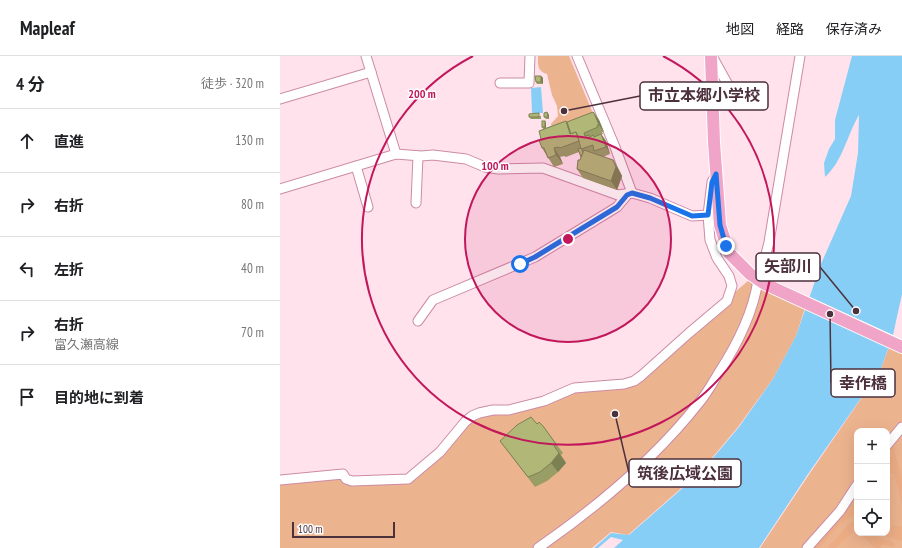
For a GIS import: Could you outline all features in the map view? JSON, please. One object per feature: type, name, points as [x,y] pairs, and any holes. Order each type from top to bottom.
[{"type":"main road","points":[[712,56],[716,174],[720,225],[729,253],[737,262],[762,279],[902,347]]},
{"type":"street","points":[[366,56],[396,154]]},
{"type":"street","points":[[500,83],[529,82],[530,56]]},
{"type":"street","points":[[577,56],[614,147],[629,194]]},
{"type":"street","points":[[712,56],[737,101]]},
{"type":"street","points":[[538,548],[594,507],[618,487],[665,443],[699,404],[725,364],[741,335],[762,279],[800,56]]},
{"type":"street","points":[[280,99],[371,72]]},
{"type":"street","points":[[280,189],[396,154],[418,156],[433,154],[466,159],[485,167],[498,169],[543,168],[618,195],[629,194],[650,198],[692,216],[708,215]]},
{"type":"street","points":[[416,203],[418,156]]},
{"type":"street","points":[[356,166],[368,206]]},
{"type":"street","points":[[280,480],[343,474],[346,479],[352,481],[408,479],[440,452],[465,422],[472,416],[493,410],[508,410],[544,401],[574,388],[613,385],[634,381],[727,301],[732,286],[729,276],[717,258],[710,240],[708,215],[712,182],[716,174]]},
{"type":"street","points":[[418,321],[433,300],[535,257],[617,207],[629,194]]},
{"type":"street","points":[[890,440],[902,426]]},
{"type":"street","points":[[808,548],[840,511],[854,490]]},
{"type":"shaded area","points":[[538,56],[569,56],[595,118],[553,132],[551,124],[558,116],[557,106],[552,95],[547,74],[541,71],[539,67]]},
{"type":"shaded area","points":[[749,280],[805,308],[796,336],[773,379],[738,427],[702,470],[628,535],[611,532],[592,548],[280,548],[280,482],[340,476],[405,481],[468,421],[513,406],[592,386],[636,378]]},
{"type":"shaded area","points":[[890,344],[902,350],[902,548],[760,548],[880,371]]},
{"type":"shaded area","points":[[893,445],[895,447],[895,453],[902,478],[902,504],[894,473],[890,474],[890,448]]},
{"type":"shaded area","points":[[854,496],[854,515],[841,523],[819,548],[813,548],[835,524]]},
{"type":"shaded area","points":[[854,522],[854,532],[836,548],[827,548],[850,523]]},
{"type":"shaded area","points":[[890,525],[902,527],[902,541],[882,536],[890,536]]},
{"type":"shaded area","points":[[862,536],[876,536],[884,540],[892,541],[895,545],[894,547],[881,545],[881,548],[875,548]]},
{"type":"water","points":[[852,56],[902,56],[902,294],[893,335],[880,371],[808,474],[759,548],[614,548],[623,540],[611,537],[598,548],[594,548],[611,533],[629,535],[702,471],[739,427],[773,379],[796,336],[821,264],[851,196],[858,153],[859,115],[841,156],[825,177],[824,163],[829,149],[835,139],[835,120]]},
{"type":"water","points":[[541,87],[543,113],[532,113],[531,88]]},
{"type":"pier","points":[[808,296],[895,336],[894,338],[808,298]]},
{"type":"building","points":[[535,76],[541,76],[541,82],[536,82]]},
{"type":"building","points":[[547,112],[548,117],[544,117],[544,113]]},
{"type":"building","points":[[593,112],[599,125],[597,125],[598,127],[584,133],[585,136],[589,135],[590,137],[593,135],[594,137],[601,134],[606,147],[594,151],[593,145],[581,149],[576,132],[571,134],[567,122]]},
{"type":"building","points":[[539,113],[539,117],[529,117],[529,114]]},
{"type":"building","points":[[542,121],[545,121],[545,127],[542,127]]},
{"type":"building","points":[[566,121],[570,134],[576,132],[579,141],[560,148],[554,148],[556,155],[548,158],[539,140],[541,139],[539,131]]},
{"type":"building","points":[[581,148],[583,152],[581,157],[578,149]]},
{"type":"building","points":[[584,150],[613,160],[616,167],[611,181],[577,169],[578,160],[580,160]]},
{"type":"building","points":[[531,417],[537,424],[539,422],[543,426],[556,444],[554,446],[559,453],[551,463],[540,472],[528,477],[500,441],[517,425]]},
{"type":"place","name":"市立本郷小学校","points":[[564,111]]},
{"type":"place","name":"矢部川","points":[[856,311]]},
{"type":"place","name":"幸作橋","points":[[830,314]]},
{"type":"place","name":"筑後広域公園","points":[[615,414]]},
{"type":"route","points":[[520,264],[535,257],[617,207],[627,195],[632,193],[650,198],[692,216],[708,215],[712,182],[716,174],[720,225],[726,246]]}]
